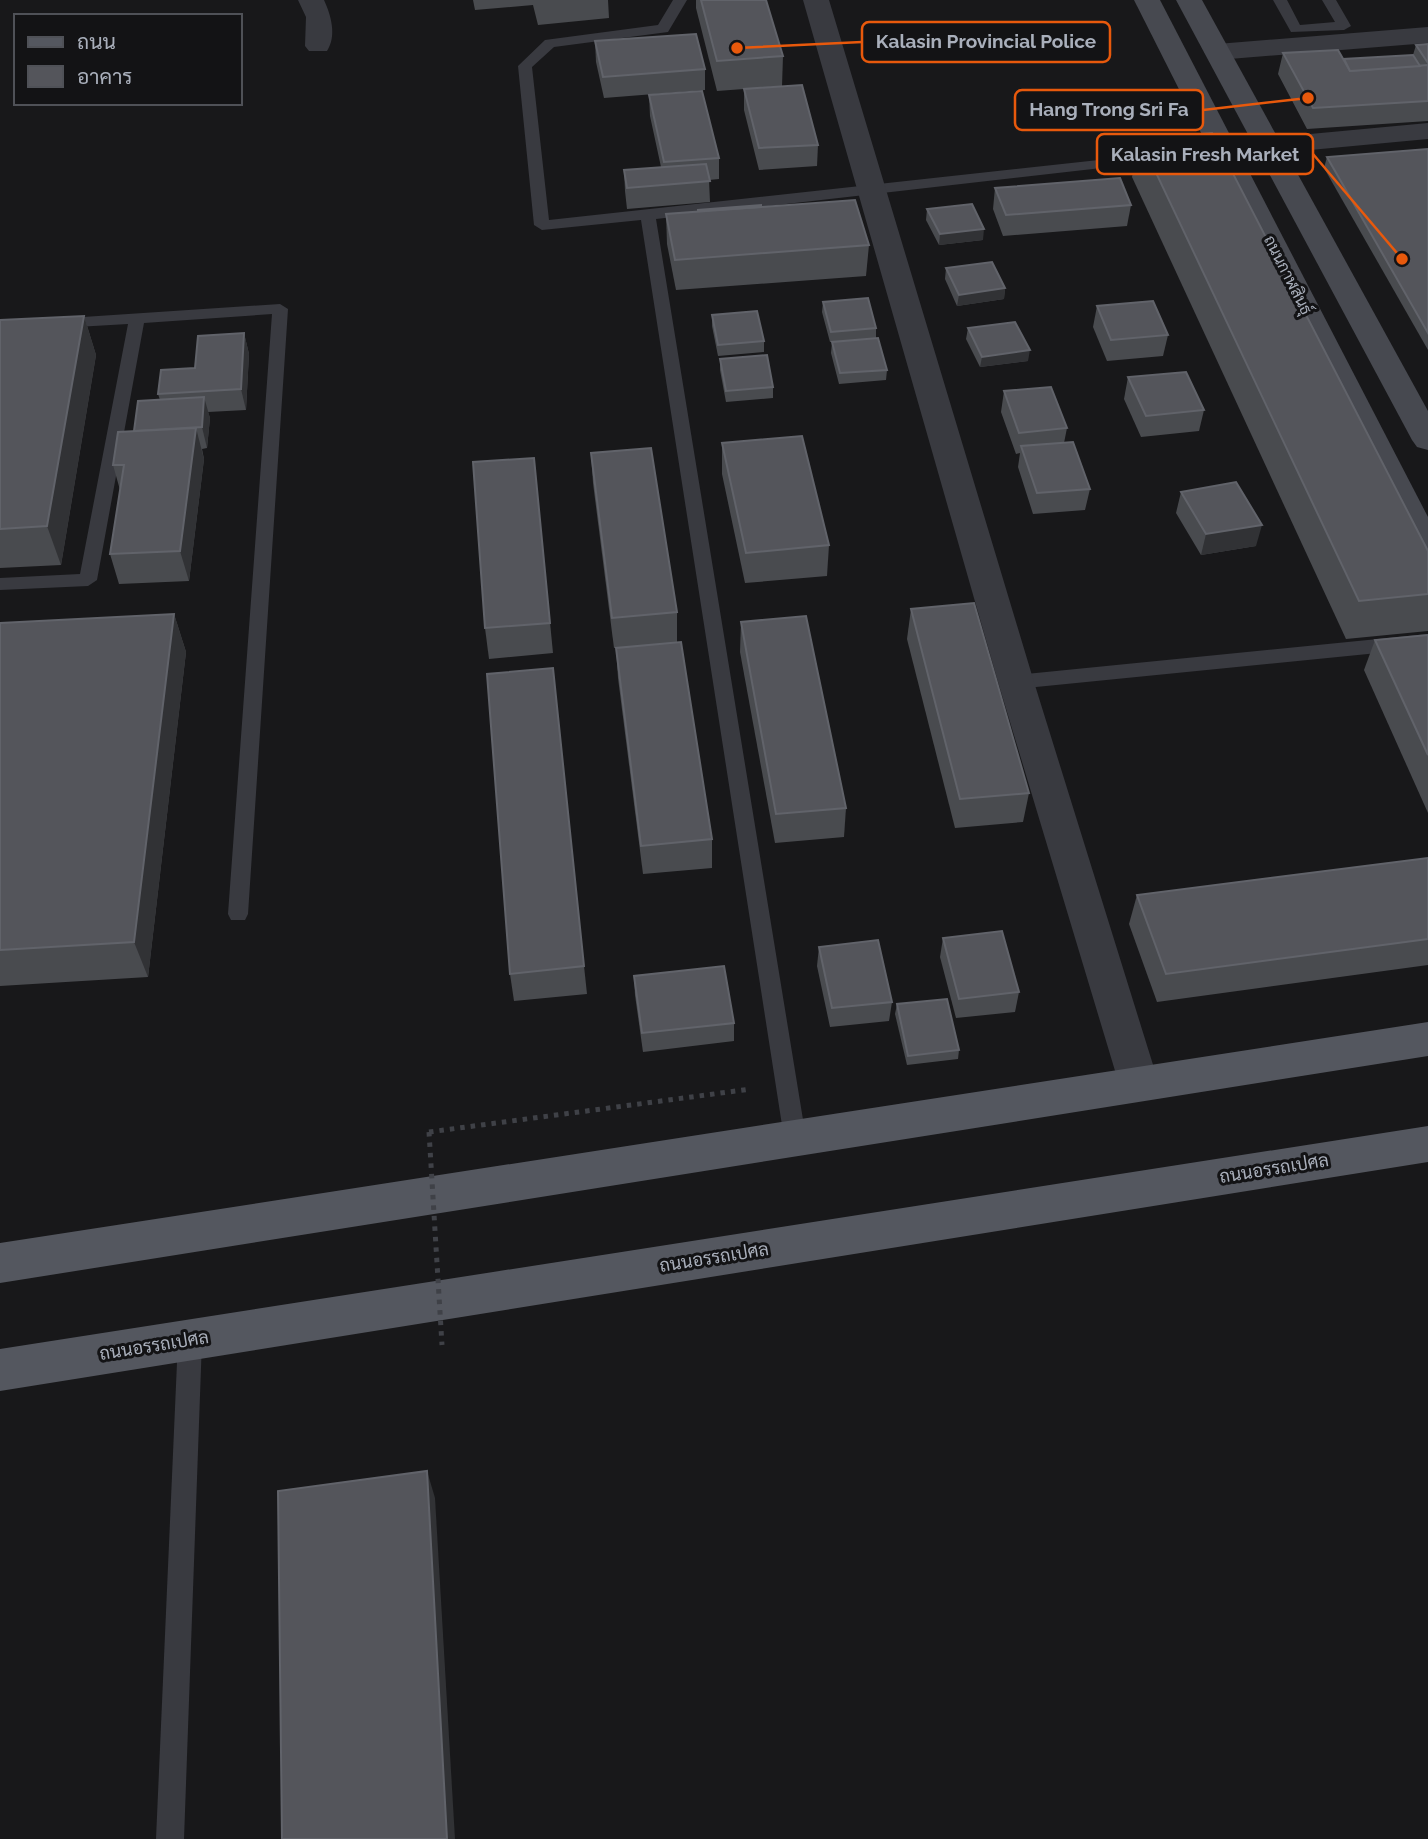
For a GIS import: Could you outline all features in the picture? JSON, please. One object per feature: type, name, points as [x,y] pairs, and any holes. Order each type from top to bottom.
[{"type":"main road","name":"ถนนกาฬสินธุ์","points":[[1147,0],[1217,151],[1428,549]]},
{"type":"main road","points":[[1189,0],[1428,440]]},
{"type":"main road","points":[[0,1263],[1428,1039]]},
{"type":"main road","name":"ถนนอรรถเปศล","points":[[0,1370],[1428,1144]]},
{"type":"street","points":[[311,0],[319,17],[318,46]]},
{"type":"street","points":[[816,0],[1016,682],[1139,1084]]},
{"type":"street","points":[[1217,52],[1428,35]]},
{"type":"street","points":[[1217,151],[1428,131]]},
{"type":"lane","points":[[680,0],[663,29],[550,43],[525,66],[542,225],[871,192],[1183,155]]},
{"type":"lane","points":[[1280,0],[1296,29],[1344,26],[1329,0]]},
{"type":"lane","points":[[648,215],[794,1138]]},
{"type":"lane","points":[[41,324],[280,309],[238,914]]},
{"type":"lane","points":[[0,584],[88,579],[137,318]]},
{"type":"lane","points":[[1016,682],[1428,640]]},
{"type":"lane","points":[[170,1839],[190,1339]]},
{"type":"path","points":[[442,1345],[429,1132],[786,1085]]},
{"type":"building","points":[[701,0],[766,0],[783,56],[717,61]]},
{"type":"building","points":[[696,34],[705,69],[603,77],[595,41]]},
{"type":"building","points":[[1428,44],[1428,63],[1416,45]]},
{"type":"building","points":[[1338,50],[1350,71],[1428,65],[1428,101],[1313,108],[1283,53]]},
{"type":"building","points":[[1413,55],[1420,66],[1350,71],[1344,59]]},
{"type":"building","points":[[802,85],[818,145],[759,148],[744,89]]},
{"type":"building","points":[[702,91],[719,158],[664,162],[649,95]]},
{"type":"building","points":[[1212,133],[1428,551],[1428,594],[1359,601],[1140,139]]},
{"type":"building","points":[[1428,149],[1428,333],[1327,157]]},
{"type":"building","points":[[706,164],[710,181],[627,188],[624,170]]},
{"type":"building","points":[[1120,178],[1131,205],[1006,215],[995,188]]},
{"type":"building","points":[[855,200],[869,245],[675,260],[666,214]]},
{"type":"building","points":[[972,204],[984,229],[940,234],[927,209]]},
{"type":"building","points":[[761,207],[698,211],[698,210]]},
{"type":"building","points":[[992,262],[1005,288],[959,295],[946,268]]},
{"type":"building","points":[[868,298],[876,328],[831,332],[823,302]]},
{"type":"building","points":[[1153,301],[1168,335],[1111,340],[1097,306]]},
{"type":"building","points":[[757,311],[764,341],[718,345],[712,315]]},
{"type":"building","points":[[84,316],[47,526],[0,529],[0,320]]},
{"type":"building","points":[[1015,322],[1030,350],[982,357],[968,328]]},
{"type":"building","points":[[244,333],[241,389],[158,394],[161,370],[195,368],[198,336]]},
{"type":"building","points":[[878,338],[887,370],[840,373],[832,342]]},
{"type":"building","points":[[767,355],[773,387],[726,391],[720,359]]},
{"type":"building","points":[[1186,372],[1204,410],[1146,416],[1128,377]]},
{"type":"building","points":[[1051,387],[1067,428],[1019,433],[1004,391]]},
{"type":"building","points":[[204,397],[202,427],[134,431],[138,401]]},
{"type":"building","points":[[196,428],[180,551],[110,554],[124,465],[113,465],[118,432]]},
{"type":"building","points":[[802,436],[829,545],[746,553],[722,443]]},
{"type":"building","points":[[1073,442],[1090,489],[1037,493],[1021,446]]},
{"type":"building","points":[[651,448],[677,612],[612,618],[591,453]]},
{"type":"building","points":[[534,458],[550,623],[485,628],[473,462]]},
{"type":"building","points":[[1236,482],[1262,525],[1206,534],[1181,492]]},
{"type":"building","points":[[974,603],[1029,793],[960,799],[911,609]]},
{"type":"building","points":[[174,614],[134,942],[0,950],[0,623]]},
{"type":"building","points":[[806,616],[846,808],[776,814],[741,622]]},
{"type":"building","points":[[1428,635],[1428,755],[1375,640]]},
{"type":"building","points":[[681,642],[712,839],[641,846],[616,648]]},
{"type":"building","points":[[553,668],[584,966],[510,974],[487,674]]},
{"type":"building","points":[[1428,858],[1428,939],[1166,974],[1137,895]]},
{"type":"building","points":[[1002,931],[1019,992],[959,999],[943,938]]},
{"type":"building","points":[[878,940],[892,1002],[832,1008],[819,947]]},
{"type":"building","points":[[724,966],[734,1023],[642,1033],[634,976]]},
{"type":"building","points":[[947,999],[959,1050],[908,1056],[897,1004]]},
{"type":"building","points":[[427,1471],[447,1839],[282,1839],[278,1491]]},
{"type":"place","name":"Kalasin Provincial Police","points":[[737,48]]},
{"type":"place","name":"Hang Trong Sri Fa","points":[[1308,98]]},
{"type":"place","name":"Kalasin Fresh Market","points":[[1402,259]]}]
